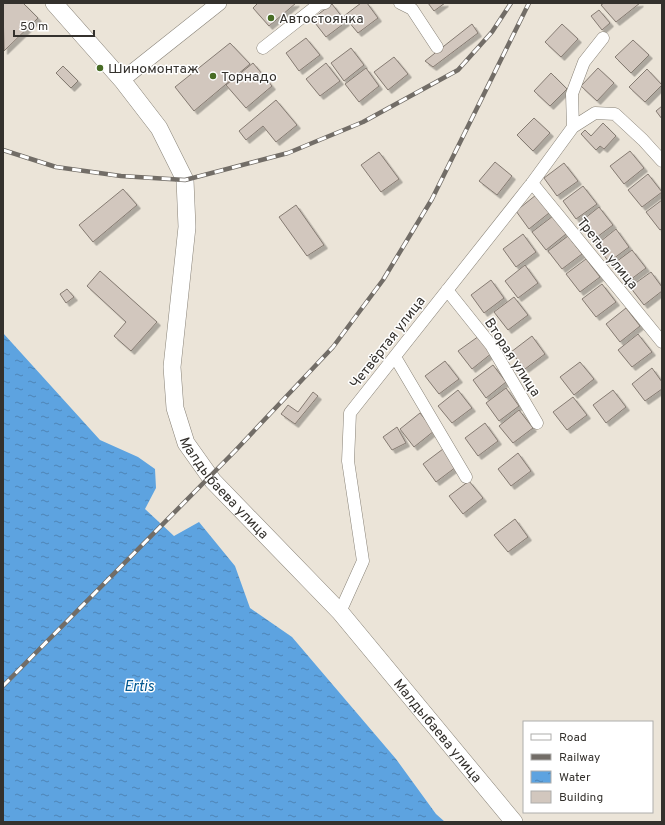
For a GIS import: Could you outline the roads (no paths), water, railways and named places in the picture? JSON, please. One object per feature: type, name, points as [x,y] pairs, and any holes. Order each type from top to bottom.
[{"type":"main road","name":"Малдыбаева улица","points":[[54,3],[122,80],[159,128],[185,180],[187,227],[172,367],[176,408],[186,443],[213,481],[340,612],[514,822]]},
{"type":"street","points":[[122,80],[219,3]]},
{"type":"street","points":[[263,48],[319,4],[325,3]]},
{"type":"street","points":[[402,3],[412,9],[438,47]]},
{"type":"street","points":[[574,126],[572,94],[584,62],[603,38]]},
{"type":"street","name":"Четвёртая улица","points":[[340,612],[363,561],[348,461],[350,413],[532,183],[574,126],[595,113],[615,114],[661,158]]},
{"type":"street","name":"Третья улица","points":[[532,183],[662,342]]},
{"type":"street","name":"Вторая улица","points":[[448,290],[491,345],[537,423]]},
{"type":"street","points":[[394,357],[466,477]]},
{"type":"water","name":"Ertis","points":[[3,333],[100,440],[138,457],[155,469],[156,488],[145,509],[174,536],[199,522],[235,566],[250,608],[292,637],[396,759],[436,814],[445,822],[3,822]]},
{"type":"railway","points":[[3,150],[56,167],[121,176],[185,180],[288,153],[363,122],[458,70],[492,32],[511,3]]},
{"type":"railway","points":[[3,686],[235,451],[333,347],[383,280],[432,199],[529,3]]},
{"type":"place","name":"Автостоянка","points":[[271,18]]},
{"type":"place","name":"Шиномонтаж","points":[[100,68]]},
{"type":"place","name":"Торнадо","points":[[213,76]]}]
